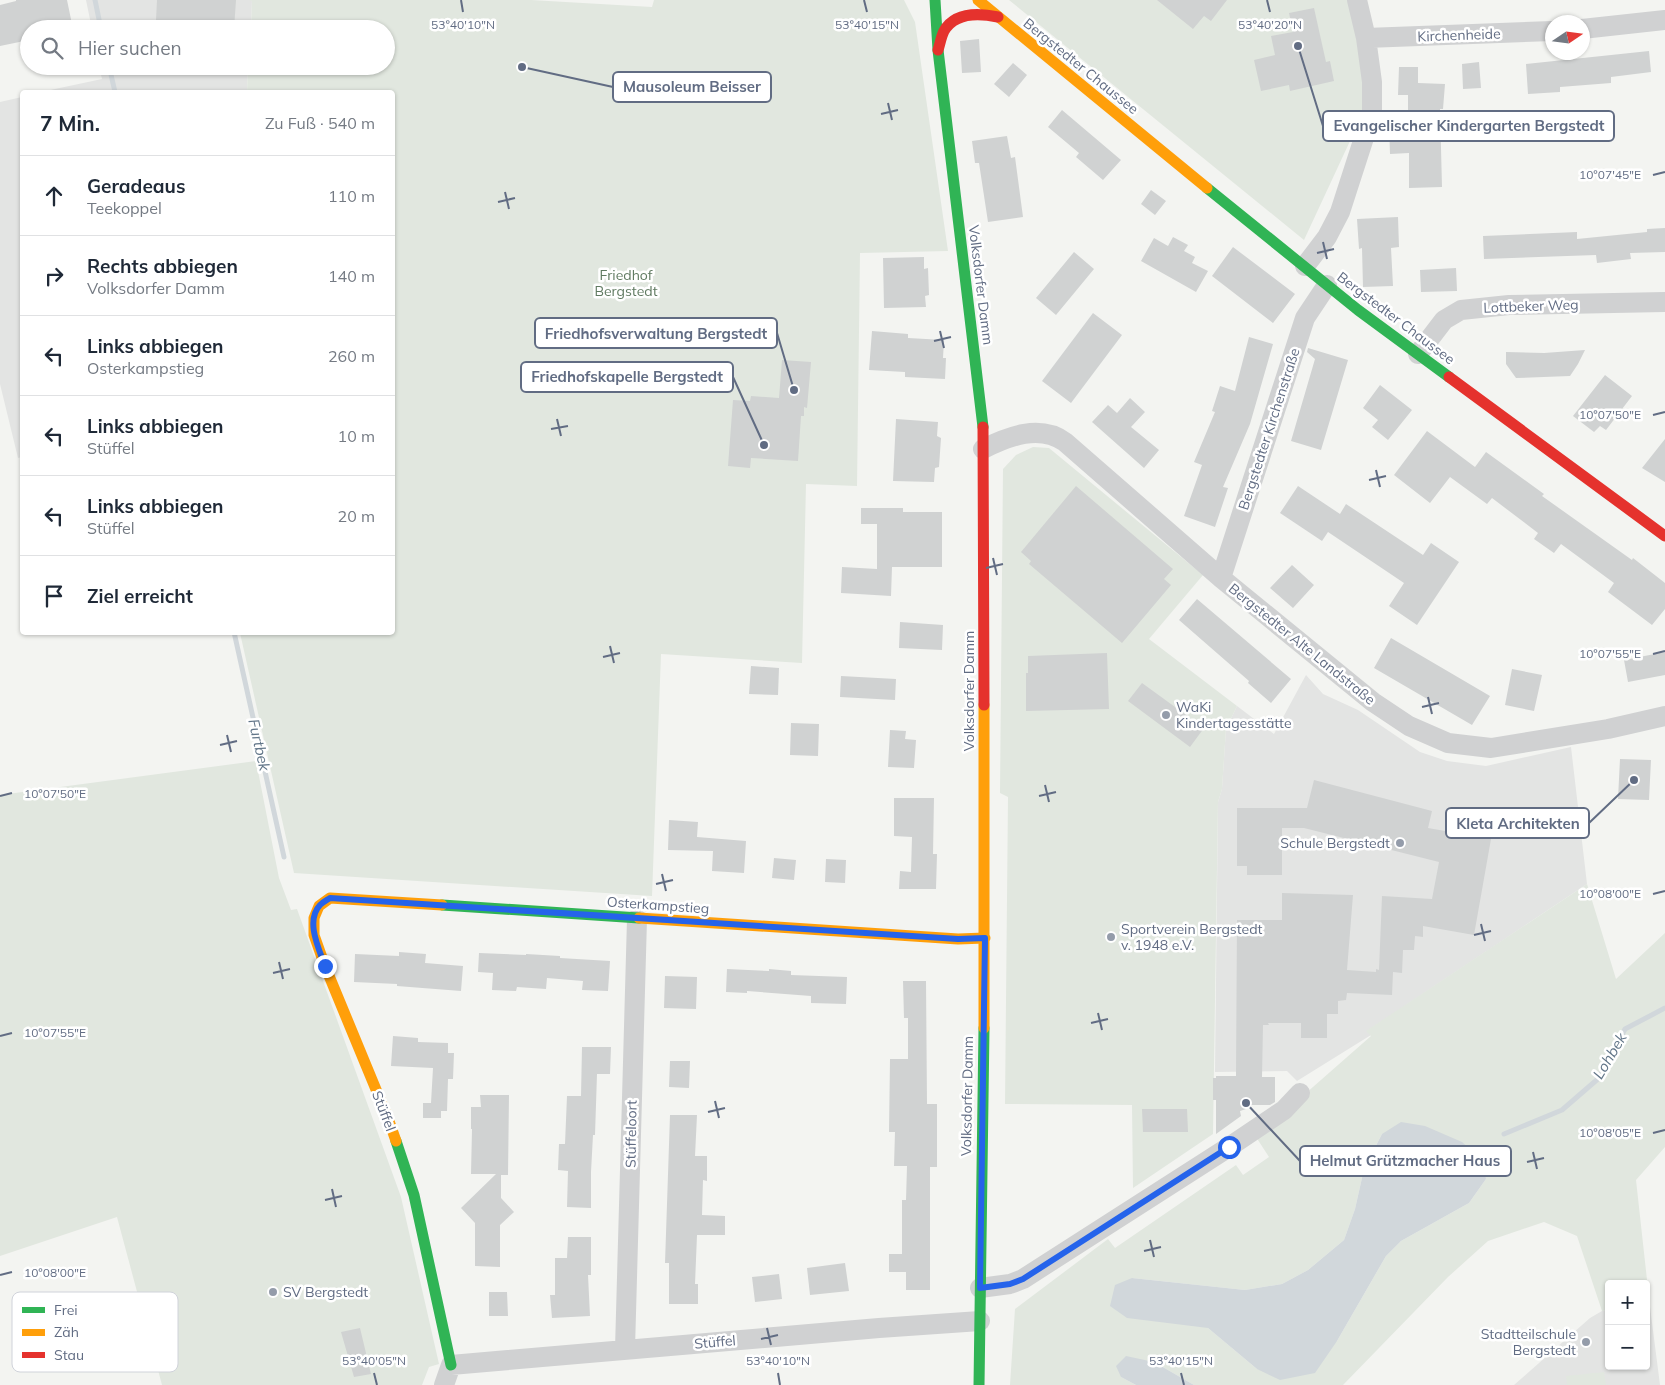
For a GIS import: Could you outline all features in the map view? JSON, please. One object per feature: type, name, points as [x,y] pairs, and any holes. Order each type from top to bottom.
[{"type":"main road","name":"Volksdorfer Damm","points":[[935,0],[938,50],[982,408],[984,449],[985,938],[979,1385]]},
{"type":"main road","name":"Bergstedter Chaussee","points":[[978,0],[1327,285],[1665,536]]},
{"type":"main road","points":[[938,50],[944,30],[959,18],[982,14],[998,17]]},
{"type":"main road","name":"Osterkampstieg","points":[[330,898],[948,938],[985,938]]},
{"type":"main road","name":"Stüffel","points":[[330,898],[319,906],[314,918],[314,935],[389,1121],[414,1196],[451,1365]]},
{"type":"street","points":[[1305,266],[1327,237],[1340,212],[1372,113],[1372,82],[1366,38],[1357,0]]},
{"type":"street","points":[[1590,28],[1665,20]]},
{"type":"street","name":"Kirchenheide","points":[[1366,38],[1545,31]]},
{"type":"street","name":"Bergstedter Kirchenstraße","points":[[1220,578],[1305,318],[1327,285]]},
{"type":"street","name":"Lottbeker Weg","points":[[1418,354],[1444,320],[1461,310],[1509,305],[1665,302]]},
{"type":"street","name":"Bergstedter Alte Landstraße","points":[[984,449],[1018,435],[1032,433],[1056,436],[1220,578],[1373,702],[1409,726],[1448,743],[1491,748],[1608,729],[1665,716]]},
{"type":"street","name":"Stüffeloort","points":[[626,1350],[637,919]]},
{"type":"street","points":[[980,1288],[1010,1284],[1023,1279],[1229,1147],[1284,1110],[1300,1093]]},
{"type":"street","name":"Stüffel","points":[[451,1365],[980,1321]]},
{"type":"street","points":[[444,1385],[451,1365]]},
{"type":"shaded area","points":[[86,0],[252,0],[251,20],[90,20]]},
{"type":"shaded area","points":[[101,75],[248,75],[247,90],[50,90],[102,79]]},
{"type":"shaded area","points":[[20,97],[20,458],[18,458],[0,384],[0,102]]},
{"type":"shaded area","name":"Schule Bergstedt","points":[[1306,675],[1323,694],[1358,710],[1420,752],[1447,761],[1486,766],[1571,747],[1587,884],[1367,1031],[1371,1035],[1297,1081],[1287,1071],[1215,1072],[1218,802],[1222,789],[1226,729],[1237,706],[1274,734]]},
{"type":"shaded area","points":[[1401,1122],[1425,1126],[1462,1142],[1481,1159],[1486,1179],[1469,1203],[1401,1241],[1386,1256],[1337,1341],[1315,1373],[1280,1380],[1257,1369],[1208,1328],[1127,1318],[1110,1306],[1115,1285],[1132,1278],[1245,1290],[1282,1284],[1308,1270],[1344,1240],[1355,1209],[1364,1169],[1382,1134]]},
{"type":"shaded area","name":"Stadtteilschule Bergstedt","points":[[1650,1307],[1660,1385],[1514,1385],[1590,1318],[1605,1311],[1605,1370],[1650,1370]]},
{"type":"shaded area","points":[[1126,1356],[1154,1362],[1194,1385],[1136,1385],[1121,1377],[1116,1366]]},
{"type":"green space","name":"Friedhof Bergstedt","points":[[249,0],[531,0],[652,7],[654,0],[904,0],[915,22],[948,251],[860,253],[857,486],[806,484],[802,663],[661,654],[652,896],[294,873],[240,635],[395,635],[395,90],[247,90],[248,75],[395,75],[395,20],[251,20],[252,1]]},
{"type":"green space","points":[[1009,0],[1351,0],[1370,98],[1304,240]]},
{"type":"green space","name":"Sportverein Bergstedt v. 1948 e.V.","points":[[1033,447],[1049,448],[1203,575],[1149,639],[1237,706],[1226,729],[1222,789],[1218,802],[1213,1134],[1133,1188],[1132,1105],[1005,1104],[1008,797],[1000,793],[1003,469],[1016,455]]},
{"type":"green space","points":[[256,761],[279,878],[291,910],[297,909],[401,1197],[439,1364],[429,1367],[422,1385],[162,1385],[159,1372],[178,1372],[178,1292],[137,1292],[117,1217],[0,1256],[0,795]]},
{"type":"green space","points":[[1587,884],[1616,979],[1665,933],[1665,1147],[1636,1180],[1647,1280],[1605,1280],[1605,1311],[1602,1311],[1577,1236],[1544,1222],[1488,1241],[1448,1277],[1343,1385],[1194,1385],[1154,1362],[1121,1377],[1136,1385],[1010,1385],[1015,1309],[1108,1239],[1115,1248],[1236,1165],[1243,1175],[1269,1157],[1256,1137],[1371,1036],[1366,1031]],"holes":[[[1382,1134],[1486,1179],[1469,1203],[1401,1241],[1386,1256],[1337,1341],[1257,1369],[1208,1328],[1132,1278],[1245,1290],[1282,1284],[1308,1270],[1344,1240],[1355,1209],[1364,1169]]]},
{"type":"green space","points":[[1604,1372],[1606,1385],[1567,1385],[1566,1376]]},
{"type":"building","points":[[67,0],[71,20],[20,20],[20,42],[0,46],[0,5],[16,1]]},
{"type":"building","points":[[157,0],[236,0],[235,20],[156,20]]},
{"type":"building","points":[[1157,0],[1227,0],[1211,21],[1204,16],[1193,29]]},
{"type":"building","points":[[1314,8],[1326,62],[1330,61],[1334,81],[1290,91],[1289,85],[1261,91],[1254,60],[1275,55],[1271,36],[1293,32],[1289,13]]},
{"type":"building","points":[[979,39],[981,72],[962,73],[960,41]]},
{"type":"building","points":[[1649,51],[1651,72],[1611,77],[1611,83],[1560,87],[1560,92],[1528,94],[1526,64],[1564,60],[1590,60],[1590,57]]},
{"type":"building","points":[[1479,62],[1481,88],[1463,89],[1462,64]]},
{"type":"building","points":[[1013,63],[1027,75],[1009,97],[994,84]]},
{"type":"building","points":[[1399,67],[1418,67],[1418,83],[1445,84],[1443,109],[1440,109],[1442,187],[1409,188],[1409,153],[1390,154],[1389,124],[1408,123],[1408,95],[1398,95]]},
{"type":"building","points":[[1062,110],[1121,160],[1103,180],[1076,157],[1079,153],[1048,127]]},
{"type":"building","points":[[1007,136],[1011,158],[1015,157],[1023,217],[988,222],[979,163],[975,163],[972,141]]},
{"type":"building","points":[[1151,190],[1166,201],[1155,215],[1141,204]]},
{"type":"building","points":[[1398,217],[1399,247],[1391,248],[1393,286],[1363,287],[1362,248],[1359,249],[1357,219]]},
{"type":"building","points":[[1665,228],[1665,252],[1630,253],[1631,259],[1597,263],[1596,255],[1484,259],[1483,236],[1577,232],[1577,239],[1647,232],[1647,229]]},
{"type":"building","points":[[1173,237],[1188,245],[1184,251],[1195,257],[1192,263],[1208,271],[1196,292],[1141,261],[1154,238],[1168,246]]},
{"type":"building","points":[[1233,247],[1295,294],[1273,323],[1212,276]]},
{"type":"building","points":[[1074,252],[1094,269],[1056,315],[1036,298]]},
{"type":"building","points":[[924,257],[924,269],[928,268],[929,295],[925,296],[926,307],[884,308],[883,258]]},
{"type":"building","points":[[1456,268],[1457,291],[1421,292],[1420,270]]},
{"type":"building","points":[[1093,313],[1122,335],[1071,403],[1042,381]]},
{"type":"building","points":[[872,331],[908,334],[908,338],[944,340],[943,358],[946,358],[945,379],[905,377],[905,372],[869,370]]},
{"type":"building","points":[[1249,337],[1273,344],[1250,424],[1223,487],[1228,488],[1215,527],[1184,516],[1202,465],[1194,462],[1215,412],[1212,411],[1220,386],[1235,391]]},
{"type":"building","points":[[1308,348],[1348,360],[1321,450],[1291,441],[1315,359],[1307,352]]},
{"type":"building","points":[[1585,350],[1570,376],[1516,378],[1506,364],[1506,352],[1544,353]]},
{"type":"building","points":[[782,360],[811,362],[807,408],[804,407],[804,416],[801,416],[798,461],[751,458],[750,468],[728,466],[733,400],[750,401],[751,396],[779,398]]},
{"type":"building","points":[[1605,375],[1632,396],[1606,430],[1600,426],[1594,432],[1573,416]]},
{"type":"building","points":[[1380,385],[1412,410],[1388,440],[1372,427],[1378,420],[1363,408]]},
{"type":"building","points":[[1130,398],[1145,412],[1131,427],[1159,450],[1144,468],[1092,422],[1108,405],[1117,413]]},
{"type":"building","points":[[896,419],[938,422],[937,436],[941,438],[939,467],[935,468],[934,482],[893,481]]},
{"type":"building","points":[[1427,431],[1475,467],[1486,452],[1544,494],[1542,496],[1632,560],[1633,558],[1665,583],[1665,609],[1652,625],[1608,592],[1614,583],[1561,544],[1554,553],[1534,539],[1538,533],[1492,498],[1487,504],[1450,477],[1430,503],[1394,475]]},
{"type":"building","points":[[1665,439],[1665,482],[1642,468]]},
{"type":"building","points":[[1076,486],[1173,569],[1164,579],[1171,585],[1122,643],[1029,564],[1031,561],[1021,552]]},
{"type":"building","points":[[1298,486],[1340,514],[1346,504],[1423,555],[1431,543],[1459,562],[1417,625],[1389,606],[1404,583],[1328,532],[1322,541],[1280,513]]},
{"type":"building","points":[[861,508],[903,508],[903,512],[942,512],[942,567],[892,567],[891,596],[841,593],[842,567],[877,569],[877,524],[861,524]]},
{"type":"building","points":[[1292,565],[1314,585],[1293,608],[1270,588]]},
{"type":"building","points":[[1197,599],[1291,679],[1271,703],[1248,683],[1249,681],[1179,620]]},
{"type":"building","points":[[900,622],[943,625],[942,650],[899,648]]},
{"type":"building","points":[[1391,638],[1490,696],[1472,725],[1374,668]]},
{"type":"building","points":[[1665,652],[1665,675],[1628,682],[1624,660]]},
{"type":"building","points":[[1107,653],[1109,709],[1026,711],[1028,656]]},
{"type":"building","points":[[751,666],[779,668],[778,695],[749,694]]},
{"type":"building","points":[[1512,669],[1542,675],[1534,711],[1505,705]]},
{"type":"building","points":[[841,676],[896,679],[895,700],[840,697]]},
{"type":"building","name":"WaKi Kindertagesstätte","points":[[1142,683],[1204,728],[1190,747],[1128,701]]},
{"type":"building","points":[[791,723],[819,724],[818,756],[790,755]]},
{"type":"building","points":[[890,730],[906,731],[905,739],[916,740],[914,768],[888,767]]},
{"type":"building","points":[[1620,759],[1651,760],[1649,800],[1618,799]]},
{"type":"building","points":[[1314,780],[1432,811],[1428,828],[1491,839],[1474,935],[1423,926],[1423,937],[1415,936],[1414,950],[1403,950],[1402,973],[1393,972],[1392,995],[1347,993],[1346,1000],[1338,1001],[1338,1014],[1327,1014],[1327,1038],[1301,1038],[1301,1023],[1268,1023],[1269,1025],[1263,1025],[1262,1077],[1275,1077],[1275,1102],[1270,1105],[1246,1105],[1246,1109],[1240,1111],[1241,1116],[1216,1134],[1216,1100],[1213,1100],[1213,1078],[1216,1078],[1216,1076],[1236,1076],[1237,920],[1282,920],[1282,893],[1353,895],[1347,970],[1376,972],[1376,969],[1379,970],[1382,896],[1432,899],[1439,862],[1304,828],[1282,828],[1282,875],[1247,875],[1247,866],[1237,866],[1237,808],[1307,808]]},
{"type":"building","points":[[894,798],[934,798],[933,854],[937,854],[936,889],[899,889],[900,871],[911,872],[912,837],[894,836]]},
{"type":"building","points":[[669,820],[698,822],[697,837],[746,841],[744,873],[712,871],[713,851],[668,850]]},
{"type":"building","points":[[774,858],[796,860],[794,880],[772,878]]},
{"type":"building","points":[[826,859],[846,860],[845,883],[825,882]]},
{"type":"building","points":[[399,952],[426,954],[425,963],[463,966],[461,991],[397,986],[397,984],[354,982],[355,954],[399,956]]},
{"type":"building","points":[[479,953],[560,956],[560,958],[610,961],[608,991],[582,990],[583,981],[547,978],[546,989],[517,987],[516,991],[492,990],[493,973],[478,972]]},
{"type":"building","points":[[727,969],[769,971],[769,969],[791,971],[791,975],[847,977],[846,1004],[811,1003],[811,996],[747,991],[747,993],[726,992]]},
{"type":"building","points":[[665,976],[697,977],[696,1009],[664,1008]]},
{"type":"building","points":[[903,981],[926,981],[927,1104],[937,1104],[937,1167],[930,1167],[930,1290],[906,1290],[906,1272],[889,1272],[889,1254],[902,1254],[902,1200],[906,1200],[907,1166],[894,1166],[895,1132],[889,1132],[890,1059],[908,1059],[908,1018],[904,1018]]},
{"type":"building","points":[[393,1036],[418,1038],[418,1042],[448,1043],[448,1053],[454,1053],[453,1079],[448,1079],[447,1111],[441,1111],[441,1118],[423,1118],[423,1103],[431,1103],[433,1068],[391,1066]]},
{"type":"building","points":[[582,1047],[611,1047],[610,1074],[597,1074],[595,1135],[593,1135],[591,1172],[591,1208],[567,1207],[568,1171],[558,1170],[559,1144],[565,1144],[567,1096],[581,1096]]},
{"type":"building","points":[[670,1061],[690,1061],[689,1088],[669,1087]]},
{"type":"building","points":[[480,1095],[509,1095],[508,1175],[501,1175],[501,1198],[514,1212],[500,1225],[500,1267],[475,1266],[475,1223],[461,1208],[496,1174],[471,1174],[471,1107],[481,1107]]},
{"type":"building","points":[[1142,1109],[1187,1109],[1188,1132],[1143,1132]]},
{"type":"building","points":[[670,1115],[697,1115],[695,1156],[707,1156],[707,1181],[703,1180],[702,1215],[725,1216],[725,1235],[697,1235],[695,1284],[698,1284],[698,1304],[669,1304],[669,1263],[665,1263]]},
{"type":"building","points":[[568,1237],[591,1237],[591,1275],[588,1275],[590,1316],[552,1318],[550,1295],[555,1295],[555,1258],[567,1258]]},
{"type":"building","points":[[845,1263],[849,1291],[810,1295],[807,1268]]},
{"type":"building","points":[[779,1274],[782,1299],[755,1302],[752,1277]]},
{"type":"building","points":[[489,1292],[507,1292],[508,1316],[489,1316]]},
{"type":"building","points":[[360,1328],[371,1374],[354,1377],[341,1332]]},
{"type":"waterway","name":"Furtbek","points":[[95,0],[99,20]]},
{"type":"waterway","name":"Furtbek","points":[[111,75],[115,90]]},
{"type":"waterway","name":"Furtbek","points":[[235,635],[284,857]]},
{"type":"waterway","name":"Lohbek","points":[[1504,1134],[1562,1110],[1599,1078],[1625,1029],[1665,1008]]},
{"type":"traffic: fast","points":[[935,0],[938,50],[983,427]]},
{"type":"traffic: fast","points":[[1207,188],[1358,310],[1449,377]]},
{"type":"traffic: fast","points":[[442,905],[639,918]]},
{"type":"traffic: fast","points":[[979,1385],[984,1028]]},
{"type":"traffic: fast","points":[[396,1141],[414,1195],[451,1365]]},
{"type":"traffic: slow","points":[[978,0],[1207,188]]},
{"type":"traffic: slow","points":[[984,705],[984,1028]]},
{"type":"traffic: slow","points":[[396,1141],[325,966],[314,935],[314,918],[319,906],[330,898],[442,905]]},
{"type":"traffic: slow","points":[[639,918],[958,939],[985,938]]},
{"type":"traffic: jam","points":[[938,50],[944,31],[954,20],[968,15],[998,17]]},
{"type":"traffic: jam","points":[[1449,377],[1665,536]]},
{"type":"traffic: jam","points":[[983,427],[984,705]]},
{"type":"place","name":"Evangelischer Kindergarten Bergstedt","points":[[1298,46]]},
{"type":"place","name":"Mausoleum Beisser","points":[[522,67]]},
{"type":"place","name":"Friedhofsverwaltung Bergstedt","points":[[794,390]]},
{"type":"place","name":"Friedhofskapelle Bergstedt","points":[[764,445]]},
{"type":"place","name":"WaKi Kindertagesstätte","points":[[1166,715]]},
{"type":"place","name":"Kleta Architekten","points":[[1634,780]]},
{"type":"place","name":"Schule Bergstedt","points":[[1400,843]]},
{"type":"place","name":"Sportverein Bergstedt v. 1948 e.V.","points":[[1111,937]]},
{"type":"place","name":"Helmut Grützmacher Haus","points":[[1246,1103]]},
{"type":"place","name":"SV Bergstedt","points":[[273,1292]]},
{"type":"place","name":"Stadtteilschule Bergstedt","points":[[1586,1342]]},
{"type":"route","points":[[325,966],[314,935],[314,918],[319,906],[330,898],[958,939],[985,938],[980,1288],[1010,1284],[1023,1279],[1229,1147]]}]
